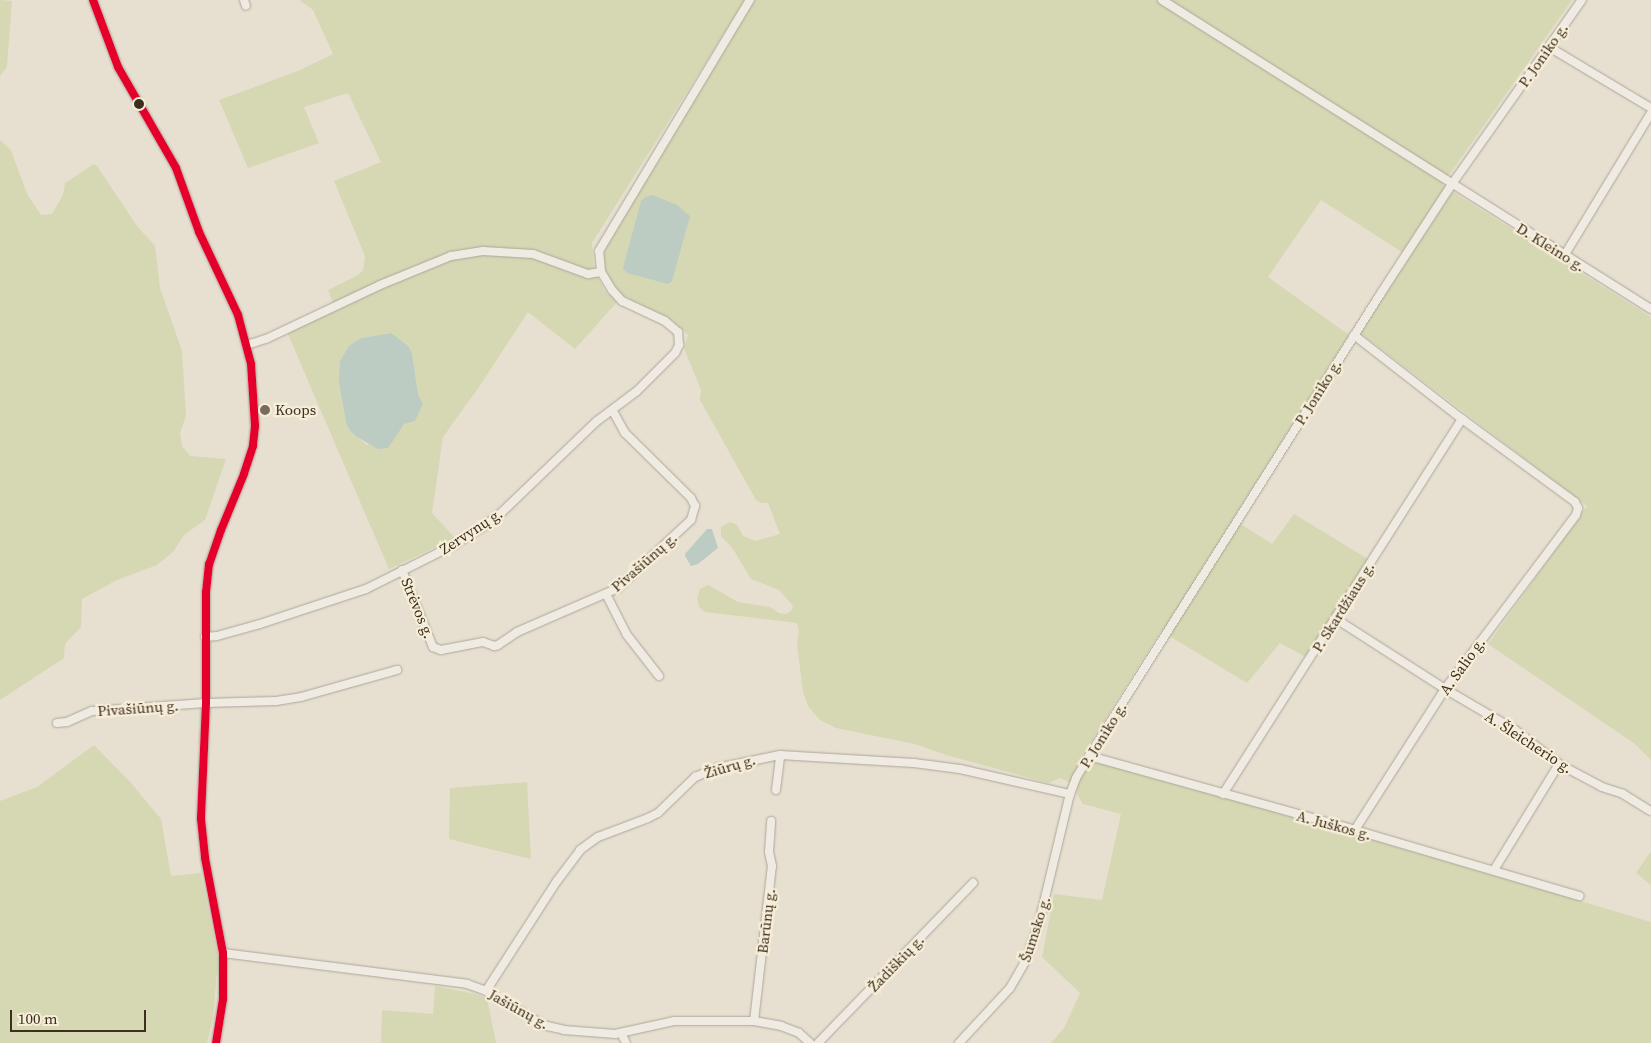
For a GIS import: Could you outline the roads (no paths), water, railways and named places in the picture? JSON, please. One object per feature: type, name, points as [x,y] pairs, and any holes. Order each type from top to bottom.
[{"type":"street","points":[[93,0],[118,67],[176,168],[199,232],[238,315],[247,345],[254,386],[254,437],[244,474],[220,530],[209,564],[206,592],[206,703],[201,819],[205,858],[223,953],[223,999],[216,1043]]},
{"type":"street","points":[[247,345],[266,339],[335,305],[451,256],[483,250],[533,254],[588,274],[601,272],[599,260],[603,242],[750,0]]},
{"type":"street","name":"D. Kleino g.","points":[[1162,0],[1564,256],[1651,309]]},
{"type":"street","name":"P. Joniko g.","points":[[1070,794],[1076,778],[1089,756],[1354,335],[1452,184],[1582,0]]},
{"type":"street","points":[[1549,47],[1651,108]]},
{"type":"street","points":[[1564,256],[1651,113]]},
{"type":"street","name":"Zervynų g.","points":[[205,637],[217,636],[327,603],[366,589],[437,554],[483,527],[501,513],[597,421],[637,391],[675,353],[680,338],[672,326],[622,301],[606,282],[601,272]]},
{"type":"street","points":[[1354,335],[1462,419]]},
{"type":"street","name":"Pivašiūnų g.","points":[[433,647],[441,650],[483,642],[494,646],[498,645],[517,632],[606,594],[618,588],[691,520],[695,506],[691,498],[625,433],[612,410]]},
{"type":"street","name":"A. Salio g.","points":[[1355,830],[1444,689],[1576,515],[1578,508],[1575,502],[1462,419]]},
{"type":"street","name":"P. Skardžiaus g.","points":[[1223,794],[1462,419]]},
{"type":"street","name":"Strėvos g.","points":[[402,570],[433,647]]},
{"type":"street","points":[[606,594],[627,635],[659,676]]},
{"type":"street","name":"A. Šleicherio g.","points":[[1336,619],[1444,689],[1515,730],[1558,764],[1602,788],[1623,794],[1650,811]]},
{"type":"street","name":"Pivašiūnų g.","points":[[57,722],[67,722],[92,711],[206,703],[276,701],[301,697],[397,670]]},
{"type":"street","points":[[776,790],[780,755]]},
{"type":"street","name":"Žiūrų g.","points":[[486,990],[572,859],[586,845],[598,836],[648,818],[663,808],[685,785],[708,771],[764,757],[780,755],[945,766],[1070,794]]},
{"type":"street","name":"A. Juškos g.","points":[[1089,756],[1355,830],[1579,896]]},
{"type":"street","points":[[1494,870],[1558,764]]},
{"type":"street","name":"Šumsko g.","points":[[959,1043],[1010,988],[1025,962],[1038,927],[1070,794]]},
{"type":"street","name":"Barūnų g.","points":[[754,1021],[772,866],[768,852],[771,821]]},
{"type":"street","name":"Žadiškių g.","points":[[818,1043],[973,883]]},
{"type":"street","name":"Jašiūnų g.","points":[[223,953],[467,984],[486,990],[532,1020],[553,1028],[601,1034],[621,1033],[674,1021],[754,1021],[782,1026],[799,1033],[810,1043]]},
{"type":"street","points":[[621,1033],[626,1043]]},
{"type":"place","name":"Koops","points":[[265,410]]}]
